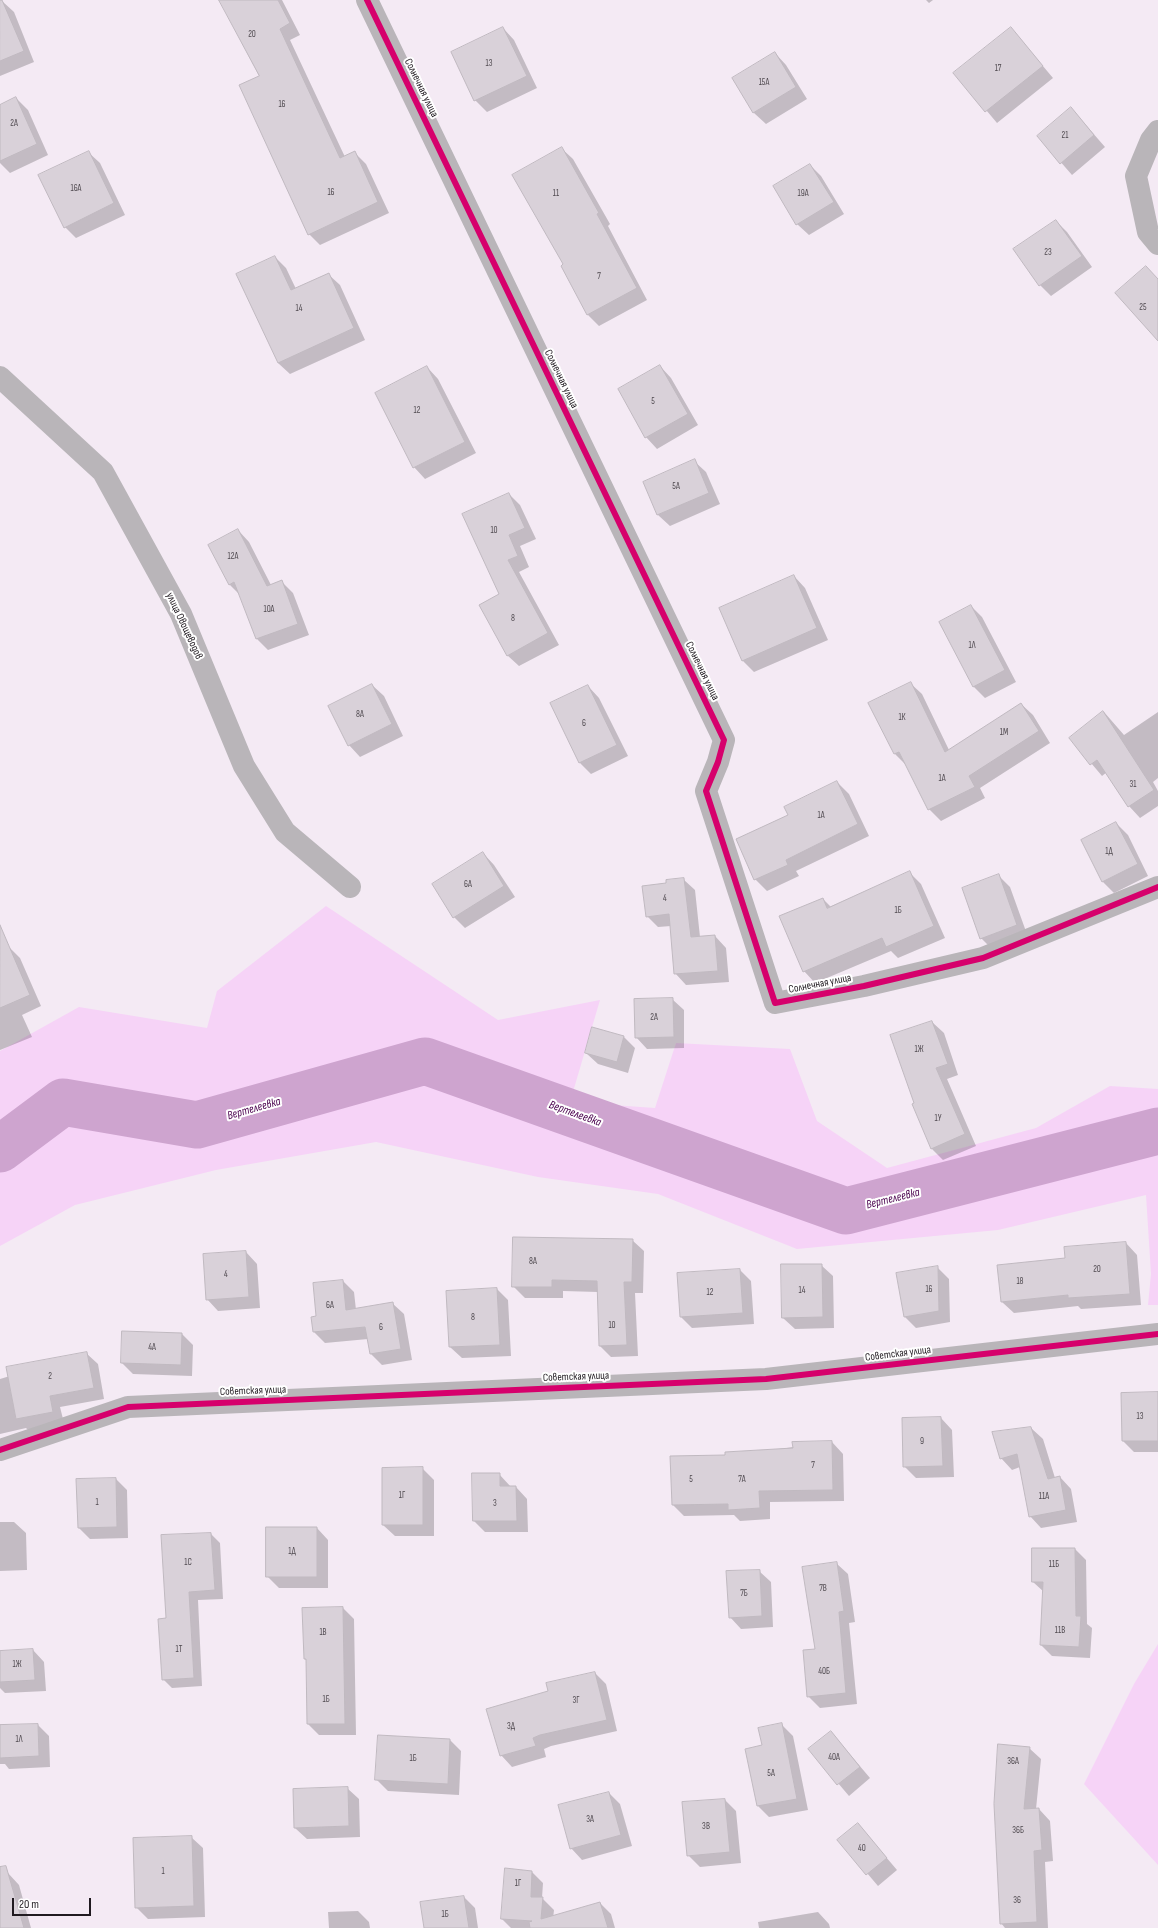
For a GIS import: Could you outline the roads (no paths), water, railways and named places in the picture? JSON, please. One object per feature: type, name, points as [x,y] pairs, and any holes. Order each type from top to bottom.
[{"type":"street","name":"Солнечная улица","points":[[367,0],[724,740],[718,762],[706,792],[775,1003],[864,986],[983,958],[1158,887]]},
{"type":"street","points":[[1158,131],[1151,140],[1136,176],[1148,232],[1158,244]]},
{"type":"street","name":"улица Овощеводов","points":[[0,377],[103,472],[181,614],[244,766],[285,832],[350,887]]},
{"type":"street","name":"Советская улица","points":[[0,1450],[128,1407],[766,1379],[1158,1334]]},
{"type":"waterway","name":"Вертелеевка","points":[[0,1149],[63,1102],[197,1125],[425,1061],[846,1211],[1158,1131]]}]
